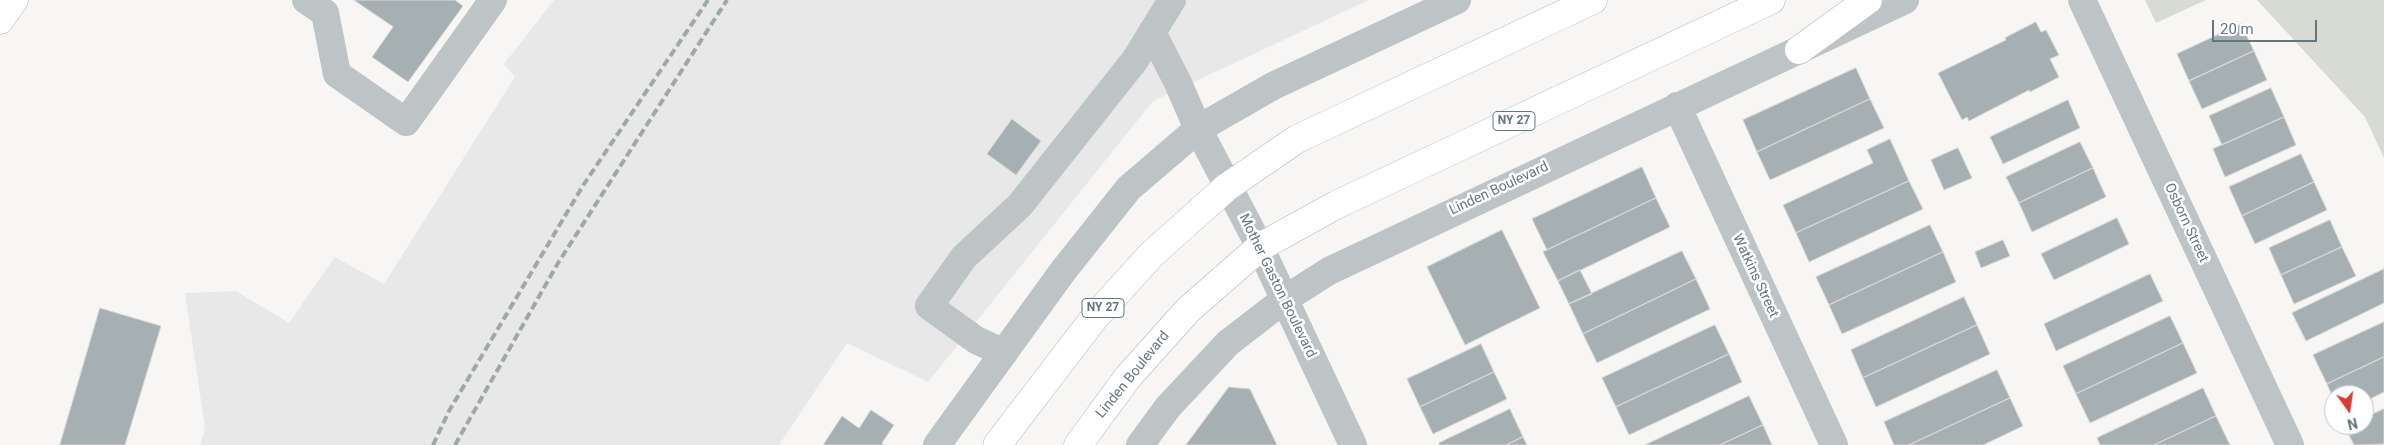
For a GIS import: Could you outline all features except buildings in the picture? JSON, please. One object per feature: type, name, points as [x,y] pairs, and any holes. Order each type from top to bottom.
[{"type":"main road","points":[[0,20],[14,0]]},
{"type":"main road","name":"NY 27","points":[[997,445],[1095,317],[1152,255],[1227,187],[1297,139],[1593,0]]},
{"type":"main road","name":"Linden Boulevard","points":[[1078,445],[1128,377],[1188,310],[1260,247],[1336,205],[1771,0]]},
{"type":"main road","points":[[1799,50],[1868,0]]},
{"type":"street","points":[[306,0],[325,13],[338,74],[406,122],[493,0]]},
{"type":"street","points":[[1004,353],[976,340],[928,306],[964,257],[1020,205],[1135,60],[1172,0]]},
{"type":"street","points":[[937,445],[1063,271],[1129,188],[1198,129],[1273,86],[1457,0]]},
{"type":"street","name":"Linden Boulevard","points":[[1140,445],[1168,407],[1228,343],[1285,299],[1346,261],[1906,0]]},
{"type":"street","name":"Osborn Street","points":[[2082,0],[2290,445]]},
{"type":"street","name":"Mother Gaston Boulevard","points":[[1152,32],[1227,187],[1260,247],[1353,445]]},
{"type":"street","name":"Watkins Street","points":[[1677,106],[1834,445]]},
{"type":"shaded area","points":[[554,0],[1369,0],[1153,101],[928,382],[847,343],[779,445],[200,445],[205,428],[185,293],[236,291],[289,323],[335,257],[384,284],[515,77],[504,64]]},
{"type":"shaded area","points":[[2145,0],[2206,0],[2156,23]]},
{"type":"shaded area","points":[[2257,0],[2384,0],[2384,158],[2365,117]]},
{"type":"railway","points":[[433,445],[449,411],[584,184],[708,0]]},
{"type":"railway","points":[[455,445],[558,263],[727,0]]}]
